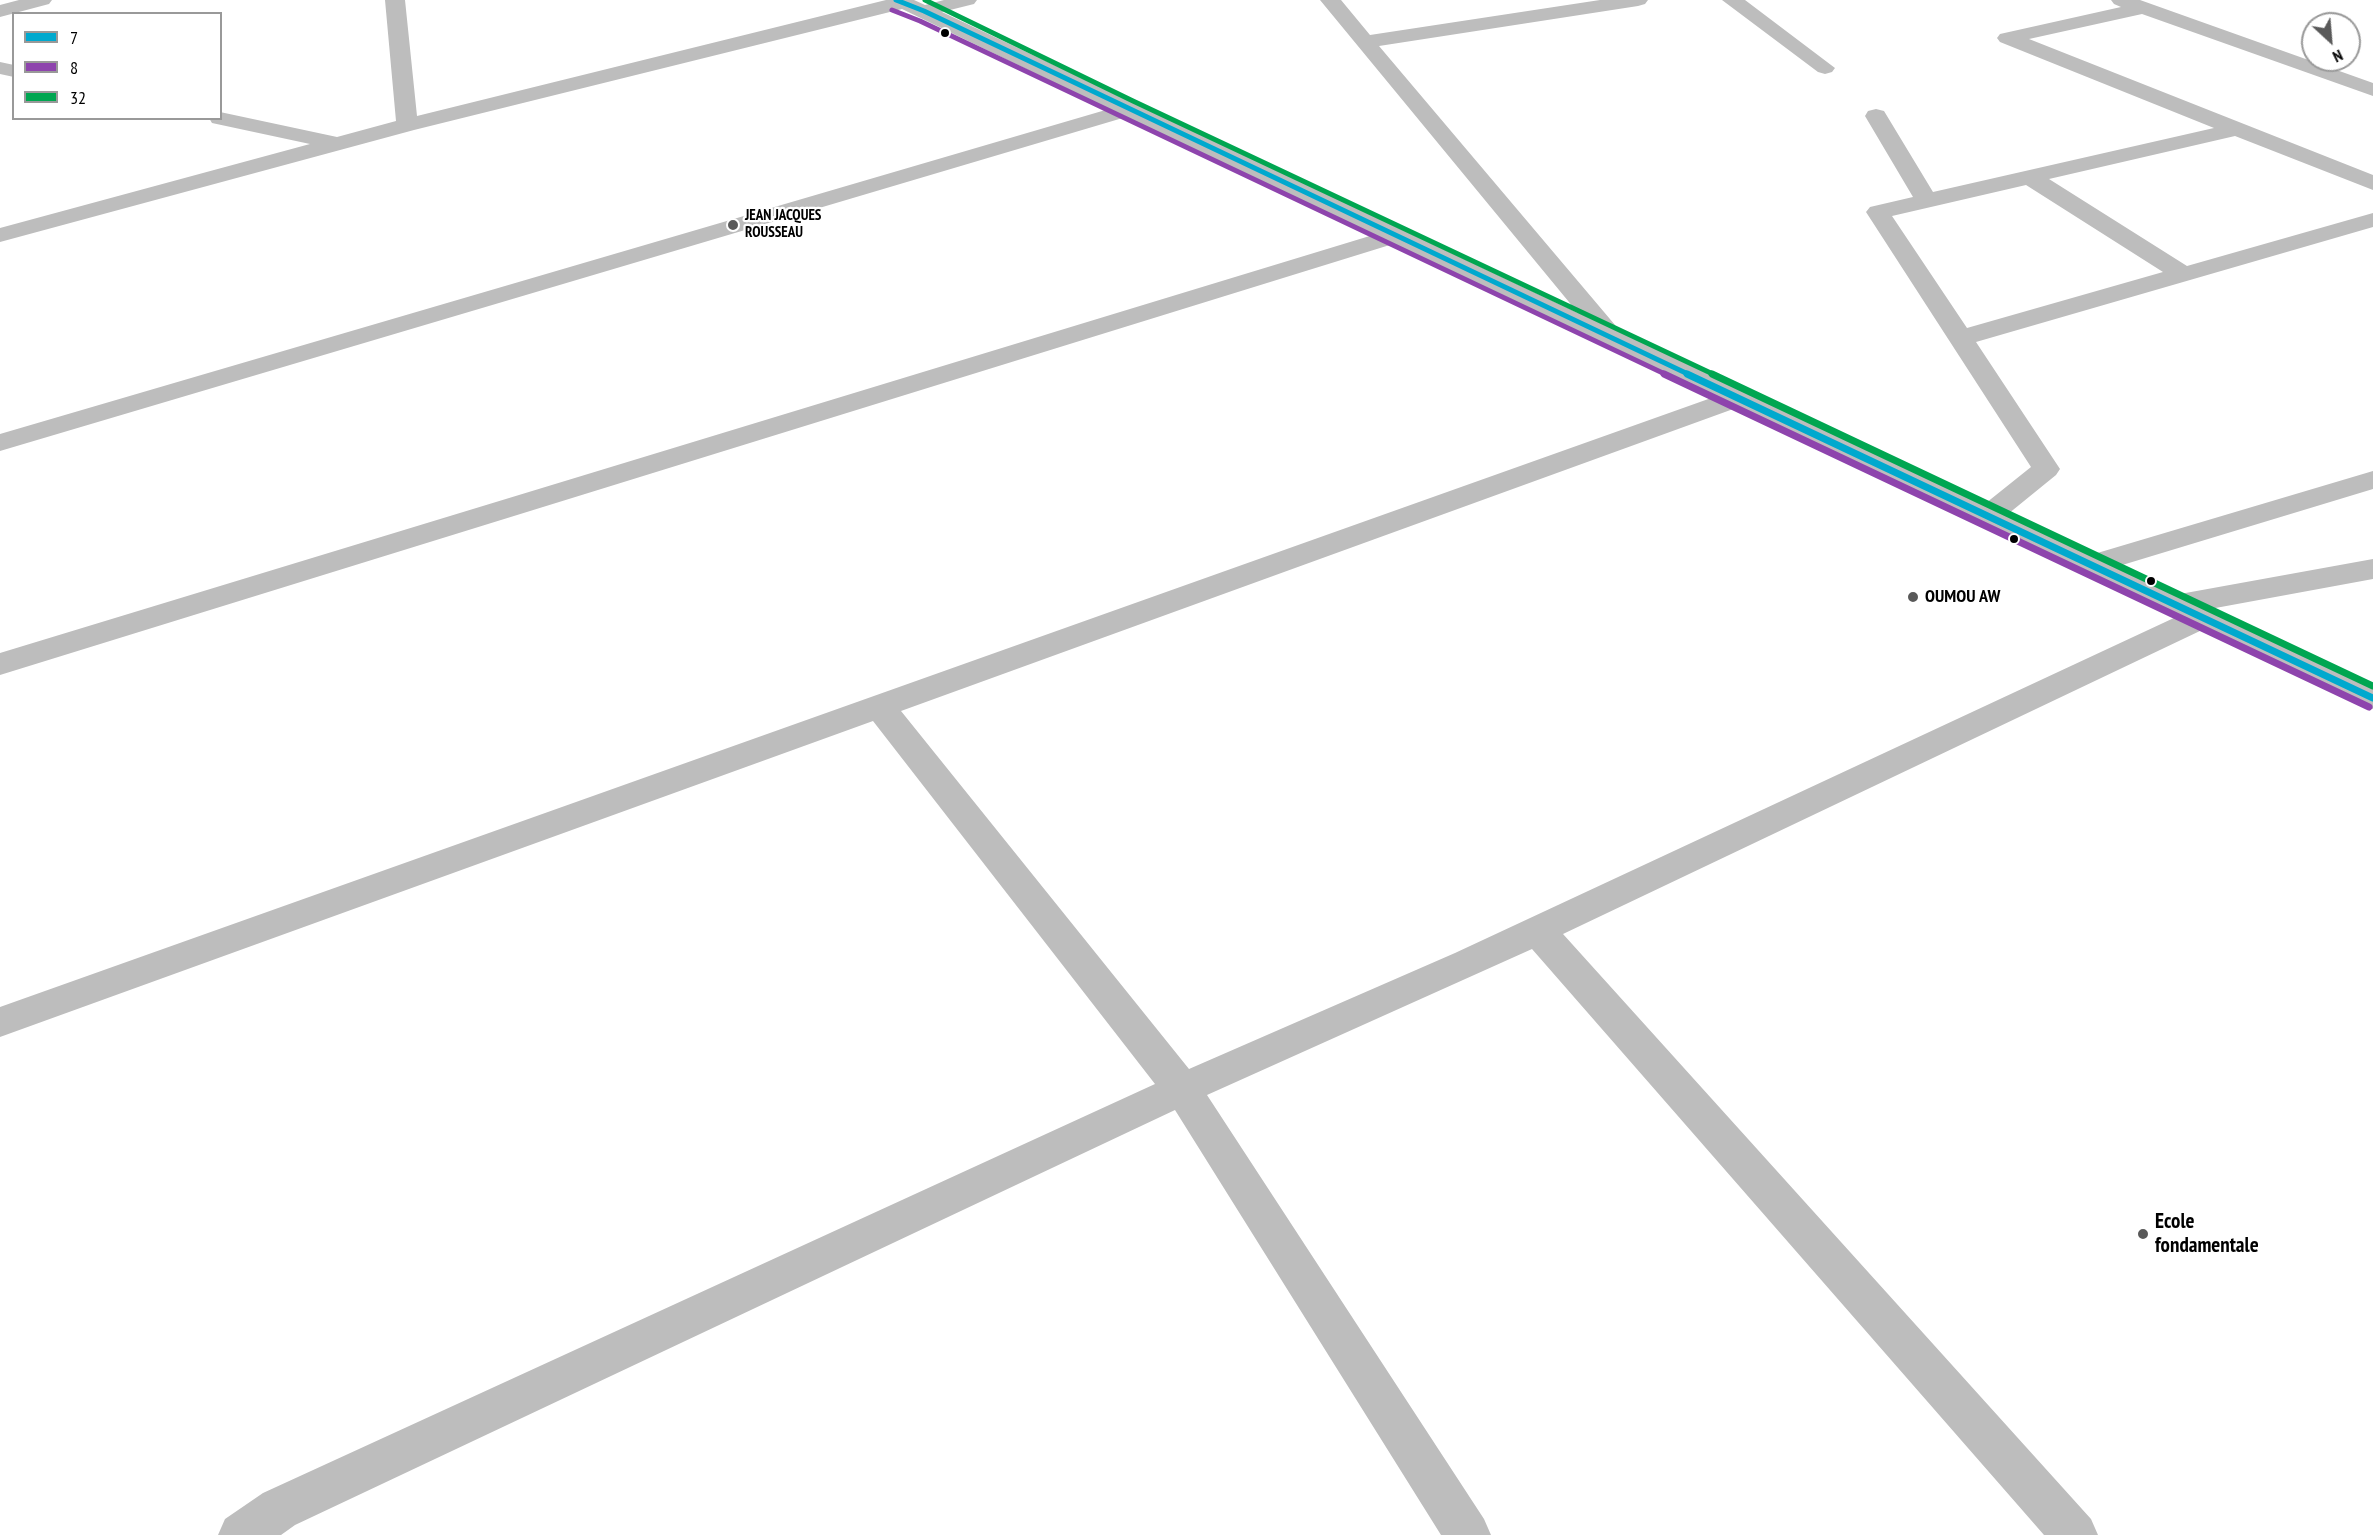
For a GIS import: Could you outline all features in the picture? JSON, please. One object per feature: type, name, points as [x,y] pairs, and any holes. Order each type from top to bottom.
[{"type":"street","points":[[0,11],[42,0]]},
{"type":"street","points":[[396,0],[407,125]]},
{"type":"street","points":[[0,235],[407,125],[908,5],[967,0]]},
{"type":"street","points":[[1330,0],[1613,339]]},
{"type":"street","points":[[1366,42],[1638,0]]},
{"type":"street","points":[[1732,0],[1825,68]]},
{"type":"street","points":[[2121,0],[2373,90]]},
{"type":"street","points":[[908,5],[2373,698]]},
{"type":"street","points":[[2143,8],[2007,38],[2373,183]]},
{"type":"street","points":[[0,443],[1128,110]]},
{"type":"street","points":[[1876,116],[1927,201]]},
{"type":"street","points":[[222,118],[338,144]]},
{"type":"street","points":[[1989,516],[2046,469],[1878,212],[2237,129]]},
{"type":"street","points":[[2030,177],[2183,274]]},
{"type":"street","points":[[1960,338],[2373,220]]},
{"type":"street","points":[[0,664],[1395,236]]},
{"type":"street","points":[[0,1023],[1738,398]]},
{"type":"street","points":[[2091,565],[2373,480]]},
{"type":"street","points":[[241,1535],[279,1509],[1182,1089],[1537,930],[2189,611],[2373,568]]},
{"type":"street","points":[[879,706],[1182,1089],[1468,1535]]},
{"type":"street","points":[[1537,930],[2075,1535]]},
{"type":"transit line","name":"7","points":[[896,0],[924,11],[1128,110],[2373,698]]},
{"type":"transit line","name":"32","points":[[925,0],[1133,101],[2373,686]]},
{"type":"transit line","name":"8","points":[[892,10],[920,21],[2369,707]]},
{"type":"place","name":"JEAN JACQUES ROUSSEAU","points":[[733,225]]},
{"type":"place","name":"OUMOU AW","points":[[1913,597]]},
{"type":"place","name":"Ecole fondamentale","points":[[2143,1234]]}]
